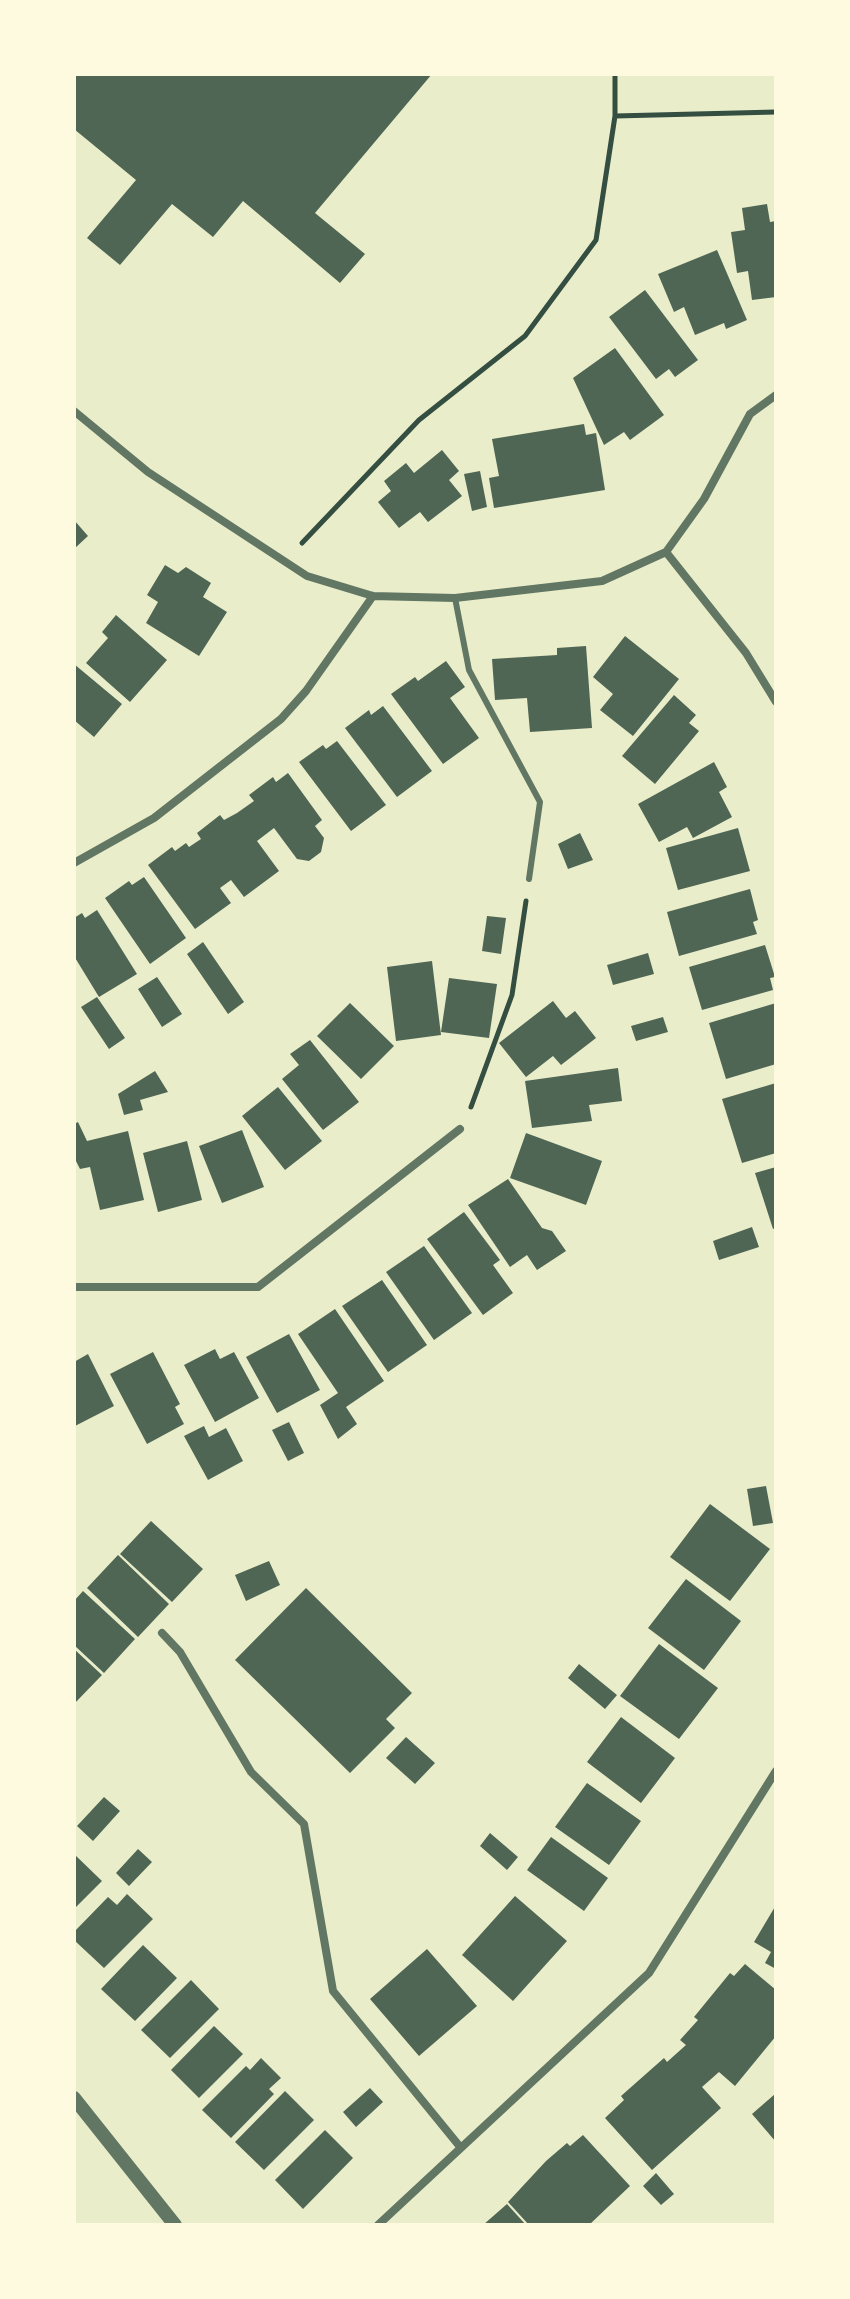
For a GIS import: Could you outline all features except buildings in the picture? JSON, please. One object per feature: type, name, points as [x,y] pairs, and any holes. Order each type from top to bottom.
[{"type":"street","points":[[74,411],[148,472],[307,576],[373,596],[455,598],[602,581],[666,552],[704,499],[750,414],[776,395]]},
{"type":"street","points":[[666,552],[746,653],[776,702]]},
{"type":"street","points":[[74,863],[154,818],[281,719],[306,691],[373,596]]},
{"type":"street","points":[[74,1287],[258,1287],[460,1129]]},
{"type":"street","points":[[162,1633],[180,1652],[251,1772],[304,1824],[333,1991],[461,2148]]},
{"type":"street","points":[[378,2225],[649,1973],[776,1771]]},
{"type":"street","points":[[74,2098],[175,2225]]},
{"type":"lane","points":[[455,598],[469,670],[540,802],[529,879]]},
{"type":"path","points":[[285,561],[419,420],[525,336],[596,240],[615,116],[615,74]]},
{"type":"path","points":[[615,116],[776,112]]},
{"type":"path","points":[[460,1129],[481,1087],[512,995],[529,879]]}]
